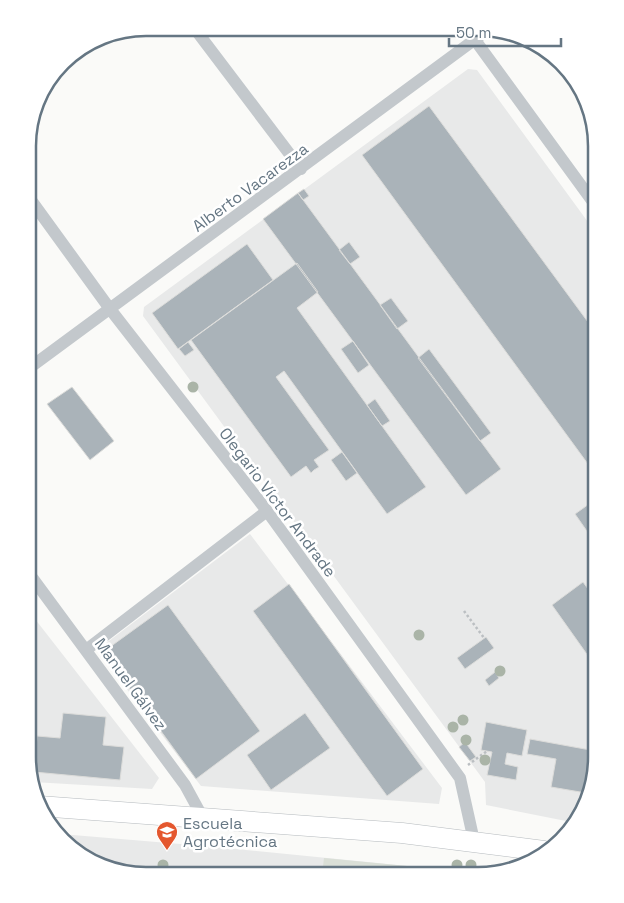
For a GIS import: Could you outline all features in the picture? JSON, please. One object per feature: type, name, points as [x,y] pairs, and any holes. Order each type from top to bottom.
[{"type":"main road","points":[[49,807],[474,841],[536,850]]},
{"type":"street","points":[[200,36],[301,169]]},
{"type":"street","name":"Alberto Vacarezza","points":[[36,363],[301,169],[467,36]]},
{"type":"street","points":[[471,36],[588,195]]},
{"type":"street","name":"Olegario Víctor Andrade","points":[[36,207],[110,309],[267,511],[460,778],[474,841]]},
{"type":"street","points":[[86,650],[267,511]]},
{"type":"street","name":"Manuel Gálvez","points":[[36,583],[185,786],[203,818]]},
{"type":"path","points":[[464,611],[484,638]]},
{"type":"path","points":[[457,774],[486,751]]},
{"type":"shaded area","points":[[468,69],[477,70],[588,222],[588,764],[582,792],[566,821],[486,805],[485,782],[143,316],[144,307]]},
{"type":"shaded area","points":[[250,534],[442,788],[439,804],[201,786],[97,650]]},
{"type":"shaded area","points":[[36,620],[159,778],[152,789],[39,782],[36,756]]},
{"type":"shaded area","name":"Escuela Agrotécnica","points":[[70,835],[418,867],[132,866],[111,861],[98,855],[85,848]]},
{"type":"green space","points":[[324,858],[417,867],[323,867]]},
{"type":"building","points":[[429,106],[588,322],[588,464],[362,155]]},
{"type":"building","points":[[304,189],[309,196],[303,200],[298,193]]},
{"type":"building","points":[[298,193],[501,469],[466,495],[263,219]]},
{"type":"building","points":[[349,242],[360,257],[350,264],[339,250]]},
{"type":"building","points":[[247,244],[273,280],[178,349],[152,313]]},
{"type":"building","points":[[297,263],[318,292],[297,308],[426,487],[387,514],[284,371],[276,377],[329,450],[314,460],[319,467],[311,473],[306,466],[291,477],[191,340]]},
{"type":"building","points":[[391,298],[408,321],[397,329],[380,305]]},
{"type":"building","points":[[353,341],[369,365],[358,373],[341,349]]},
{"type":"building","points":[[188,342],[194,350],[185,356],[179,349]]},
{"type":"building","points":[[429,349],[491,433],[480,441],[418,358]]},
{"type":"building","points":[[72,387],[114,441],[90,460],[47,404]]},
{"type":"building","points":[[375,399],[390,421],[382,426],[367,405]]},
{"type":"building","points":[[342,452],[357,473],[346,481],[331,460]]},
{"type":"building","points":[[588,505],[588,533],[575,514]]},
{"type":"building","points":[[583,582],[588,589],[588,656],[552,605]]},
{"type":"building","points":[[289,584],[423,769],[387,796],[253,611]]},
{"type":"building","points":[[168,605],[260,731],[196,779],[103,652]]},
{"type":"building","points":[[486,637],[494,648],[465,669],[457,658]]},
{"type":"building","points":[[495,672],[499,678],[489,686],[485,680]]},
{"type":"building","points":[[63,713],[106,717],[103,745],[124,747],[120,780],[37,772],[37,736],[60,738]]},
{"type":"building","points":[[305,713],[330,748],[271,790],[247,755]]},
{"type":"building","points":[[486,722],[527,730],[522,756],[507,753],[505,764],[518,767],[516,780],[487,775],[492,752],[481,750]]},
{"type":"building","points":[[530,739],[588,750],[586,778],[582,792],[551,787],[556,759],[527,754]]},
{"type":"building","points":[[465,742],[476,757],[470,761],[459,747]]},
{"type":"place","name":"Escuela Agrotécnica","points":[[167,851]]}]
